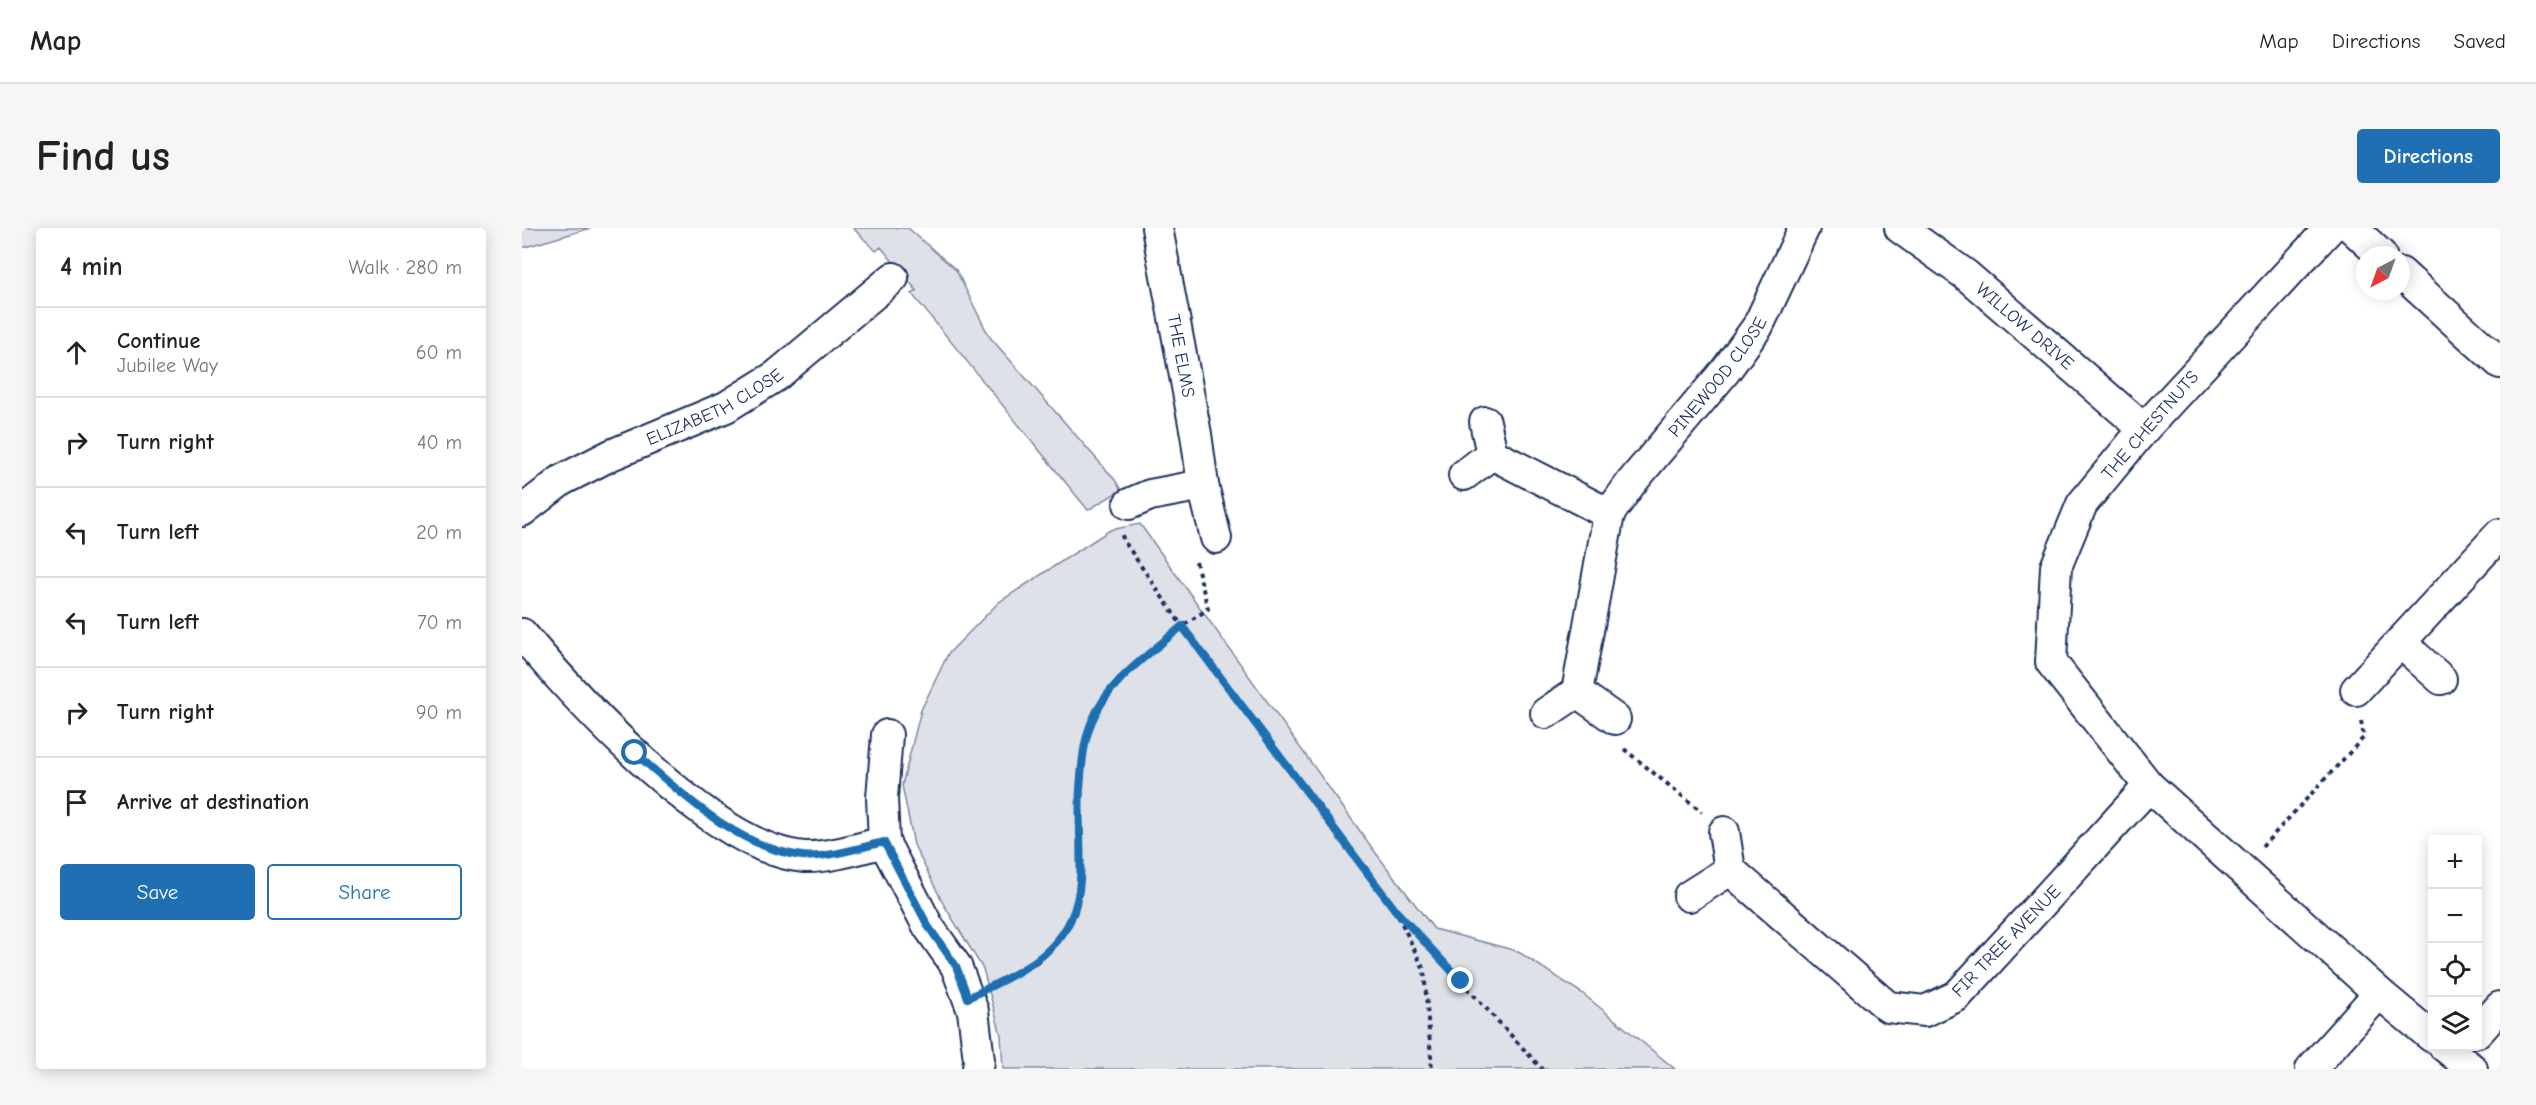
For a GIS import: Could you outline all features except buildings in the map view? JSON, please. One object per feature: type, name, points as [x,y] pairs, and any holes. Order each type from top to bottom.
[{"type":"street","name":"THE ELMS","points":[[1157,228],[1196,434],[1203,485],[1216,538]]},
{"type":"street","name":"PINEWOOD CLOSE","points":[[1577,692],[1609,514],[1631,483],[1726,370],[1758,326],[1804,228]]},
{"type":"street","name":"WILLOW DRIVE","points":[[1900,228],[1966,275],[2144,429]]},
{"type":"street","name":"THE CHESTNUTS","points":[[2149,786],[2050,662],[2056,567],[2082,504],[2144,429],[2330,228]]},
{"type":"street","points":[[2352,228],[2371,246]]},
{"type":"street","name":"ELIZABETH CLOSE","points":[[522,511],[562,480],[611,454],[726,406],[777,376],[893,278]]},
{"type":"street","points":[[2410,281],[2500,363]]},
{"type":"street","points":[[1485,422],[1492,454]]},
{"type":"street","points":[[1492,454],[1609,514]]},
{"type":"street","points":[[1464,475],[1492,454]]},
{"type":"street","points":[[1123,514],[1150,495],[1203,485]]},
{"type":"street","points":[[2356,690],[2500,534]]},
{"type":"street","points":[[522,634],[596,717],[635,753],[701,808],[736,831],[768,848],[804,857],[843,852],[884,842]]},
{"type":"street","points":[[2400,642],[2440,679]]},
{"type":"street","points":[[1546,713],[1577,692],[1615,719]]},
{"type":"street","points":[[887,735],[882,798],[884,842],[928,926],[956,966],[973,1011],[978,1069]]},
{"type":"street","points":[[2149,786],[2379,993],[2428,1033]]},
{"type":"street","name":"FIR TREE AVENUE","points":[[1731,870],[1888,1007],[1925,1011],[1957,996],[2149,786]]},
{"type":"street","points":[[1689,896],[1731,870],[1724,832]]},
{"type":"street","points":[[2311,1069],[2379,993]]},
{"type":"street","points":[[2482,1027],[2500,1007]]},
{"type":"path","points":[[1123,514],[1125,544],[1182,626],[1396,911],[1542,1069]]},
{"type":"path","points":[[968,998],[1041,959],[1061,938],[1075,913],[1080,880],[1080,795],[1083,756],[1092,719],[1119,680],[1182,626],[1208,609],[1193,548],[1216,538]]},
{"type":"path","points":[[2241,869],[2364,737],[2356,690]]},
{"type":"path","points":[[1615,719],[1616,742],[1724,832]]},
{"type":"path","points":[[1396,911],[1424,970],[1432,1069]]},
{"type":"shaded area","points":[[522,228],[591,228],[522,248]]},
{"type":"shaded area","points":[[853,228],[908,228],[956,270],[989,336],[1115,480],[1121,490],[1088,510],[912,294],[917,291],[881,247],[876,251]]},
{"type":"shaded area","points":[[1140,524],[1375,852],[1434,929],[1517,951],[1582,993],[1675,1069],[1003,1069],[1001,1035],[983,969],[944,905],[914,845],[902,785],[921,710],[948,654],[999,602],[1110,530]]},
{"type":"route","points":[[635,753],[701,808],[736,831],[768,848],[804,857],[843,852],[884,842],[928,926],[956,966],[968,998],[1041,959],[1061,938],[1075,913],[1080,880],[1080,795],[1083,756],[1092,719],[1119,680],[1182,626],[1396,911],[1461,981]]}]
